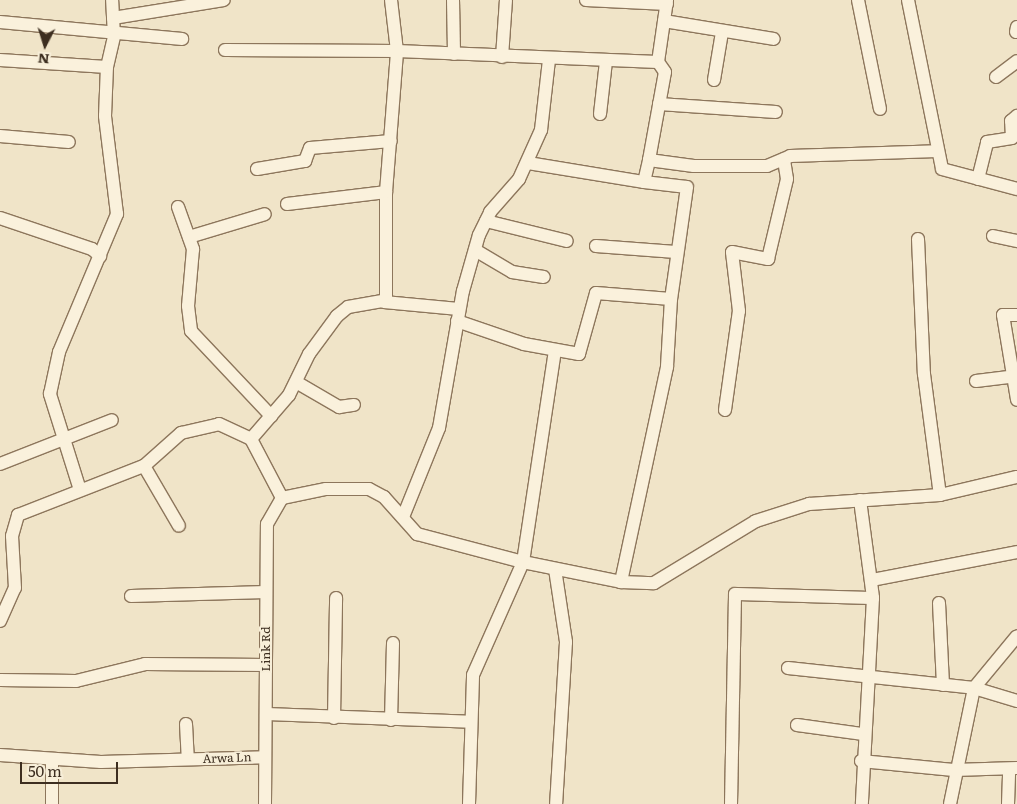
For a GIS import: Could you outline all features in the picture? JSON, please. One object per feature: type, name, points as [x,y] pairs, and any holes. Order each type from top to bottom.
[{"type":"street","points":[[80,490],[50,394],[54,364],[100,256],[118,203],[105,116],[107,67],[114,36],[112,0]]},
{"type":"street","points":[[113,18],[224,0]]},
{"type":"street","points":[[384,302],[386,192],[397,51],[391,0]]},
{"type":"street","points":[[453,0],[454,54]]},
{"type":"street","points":[[502,57],[506,0]]},
{"type":"street","points":[[594,0],[667,2],[658,62],[665,72],[644,182]]},
{"type":"street","points":[[858,0],[880,109]]},
{"type":"street","points":[[908,0],[942,169],[1017,189]]},
{"type":"street","points":[[664,21],[774,39]]},
{"type":"street","points":[[0,22],[114,36],[182,39]]},
{"type":"street","points":[[714,80],[722,32]]},
{"type":"street","points":[[225,50],[397,51],[549,60],[658,62]]},
{"type":"street","points":[[0,60],[107,67]]},
{"type":"street","points":[[403,517],[439,428],[458,315],[475,250],[486,221],[528,163],[541,130],[549,60]]},
{"type":"street","points":[[600,114],[606,61]]},
{"type":"street","points":[[996,77],[1017,61]]},
{"type":"street","points":[[660,104],[776,112]]},
{"type":"street","points":[[978,179],[987,142],[1012,138],[1011,121],[1017,116]]},
{"type":"street","points":[[0,136],[69,142]]},
{"type":"street","points":[[257,169],[305,161],[310,148],[391,140]]},
{"type":"street","points":[[649,160],[694,166],[767,166],[784,159],[937,151]]},
{"type":"street","points":[[725,410],[739,311],[732,252],[768,259],[787,179],[784,159]]},
{"type":"street","points":[[528,163],[687,187],[670,299],[665,377],[621,582]]},
{"type":"street","points":[[286,204],[386,192]]},
{"type":"street","points":[[178,206],[189,237],[194,263],[188,306],[192,331],[271,416]]},
{"type":"street","points":[[189,237],[265,214]]},
{"type":"street","points":[[0,218],[92,249],[100,256]]},
{"type":"street","points":[[486,221],[568,241]]},
{"type":"street","points":[[993,236],[1016,238]]},
{"type":"street","points":[[918,239],[924,374],[940,495]]},
{"type":"street","points":[[596,246],[676,252]]},
{"type":"street","points":[[475,250],[512,272],[544,277]]},
{"type":"street","points":[[251,439],[296,382],[309,354],[337,316],[348,307],[384,302],[458,315],[555,350],[579,354],[596,293],[670,299]]},
{"type":"street","points":[[1017,315],[1003,315],[1015,376],[1017,400]]},
{"type":"street","points":[[469,804],[473,675],[523,562],[555,350]]},
{"type":"street","points":[[976,381],[1015,376]]},
{"type":"street","points":[[296,382],[338,407],[354,405]]},
{"type":"street","points":[[0,464],[112,420]]},
{"type":"street","points":[[0,621],[4,602],[15,588],[12,536],[18,515],[144,466],[181,433],[219,424],[251,439],[282,498],[326,489],[369,489],[384,497],[417,534],[523,562],[621,582],[654,584],[756,520],[809,504],[940,495],[1017,477]]},
{"type":"street","points":[[144,466],[179,526]]},
{"type":"street","name":"Link Rd","points":[[265,804],[267,524],[282,498]]},
{"type":"street","points":[[860,500],[873,598],[869,676],[861,761],[862,804]]},
{"type":"street","points":[[872,580],[1017,552]]},
{"type":"street","points":[[555,569],[566,642],[556,804]]},
{"type":"street","points":[[131,596],[266,592]]},
{"type":"street","points":[[731,804],[735,594],[873,598]]},
{"type":"street","points":[[334,718],[336,598]]},
{"type":"street","points":[[939,603],[943,685]]},
{"type":"street","points":[[950,804],[954,770],[974,688],[1017,636]]},
{"type":"street","points":[[391,720],[393,643]]},
{"type":"street","points":[[0,680],[76,681],[145,664],[266,665]]},
{"type":"street","points":[[788,668],[974,688],[1017,701]]},
{"type":"street","points":[[266,714],[471,722]]},
{"type":"street","name":"Arwa Ln","points":[[186,724],[188,759]]},
{"type":"street","points":[[797,725],[863,734]]},
{"type":"street","name":"Arwa Ln","points":[[0,755],[52,759],[188,759],[265,756]]},
{"type":"street","points":[[52,759],[52,804]]},
{"type":"street","points":[[861,761],[954,770],[1013,768],[1008,804]]}]
